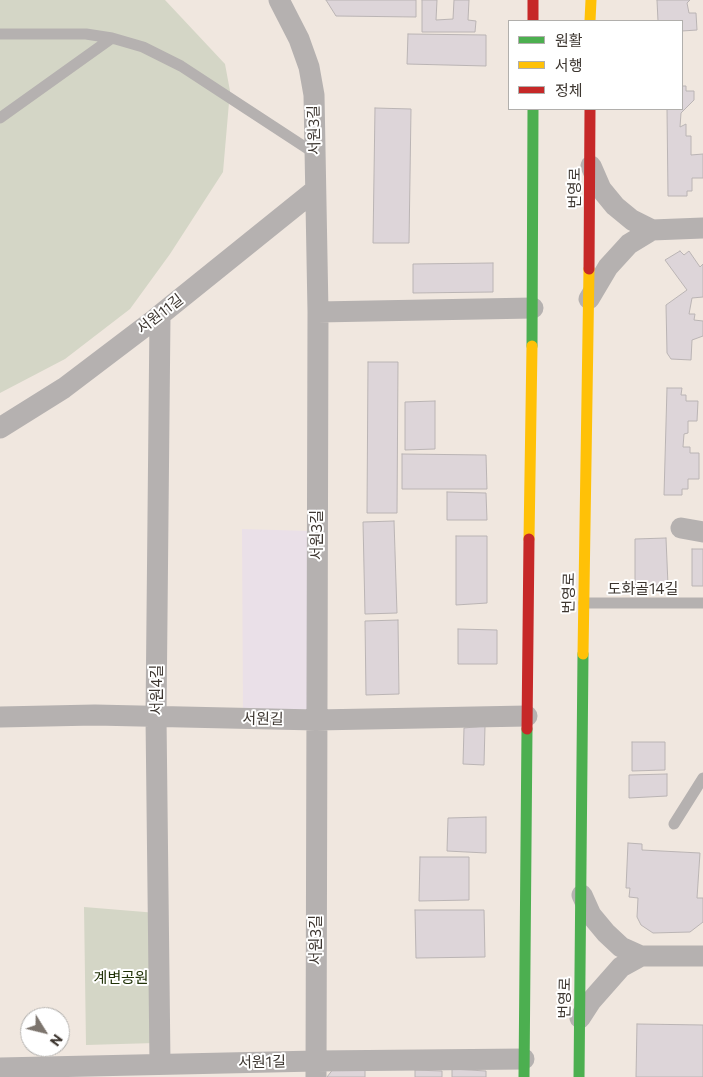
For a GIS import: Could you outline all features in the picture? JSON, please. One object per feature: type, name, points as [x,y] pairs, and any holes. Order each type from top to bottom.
[{"type":"main road","points":[[533,20],[534,0]]},
{"type":"main road","points":[[590,0],[590,20]]},
{"type":"main road","points":[[524,1068],[533,308],[533,110]]},
{"type":"main road","name":"번영로","points":[[579,1077],[590,110]]},
{"type":"street","name":"서원3길","points":[[279,0],[299,39],[309,68],[314,95],[314,191],[318,312],[316,1069]]},
{"type":"street","points":[[590,165],[601,189],[632,220],[652,230],[703,228]]},
{"type":"street","name":"서원11길","points":[[0,428],[64,388],[160,315],[314,191]]},
{"type":"street","points":[[589,299],[608,267],[629,244],[652,230]]},
{"type":"street","points":[[318,312],[533,308]]},
{"type":"street","name":"서원4길","points":[[160,315],[156,717],[160,1064]]},
{"type":"street","points":[[681,528],[703,532]]},
{"type":"street","name":"서원길","points":[[0,717],[95,715],[316,720],[527,716]]},
{"type":"street","points":[[581,892],[591,915],[621,947],[641,956],[703,956]]},
{"type":"street","points":[[580,1018],[605,984],[621,967],[641,956]]},
{"type":"street","name":"서원1길","points":[[0,1068],[160,1064],[316,1069],[524,1068]]},
{"type":"lane","points":[[0,34],[86,34],[112,38],[143,47],[181,66],[314,153]]},
{"type":"lane","points":[[0,118],[112,38]]},
{"type":"lane","name":"도화골14길","points":[[584,604],[703,603]]},
{"type":"lane","points":[[674,824],[703,778]]},
{"type":"shaded area","points":[[242,529],[310,531],[310,711],[243,712]]},
{"type":"green space","points":[[0,0],[165,0],[225,64],[230,91],[223,172],[170,254],[130,309],[65,359],[0,393]]},
{"type":"green space","name":"계변공원","points":[[84,907],[157,913],[155,1043],[86,1045]]},
{"type":"building","points":[[326,0],[416,0],[416,17],[336,16]]},
{"type":"building","points":[[422,0],[437,0],[436,20],[453,19],[454,0],[469,0],[468,20],[476,21],[475,32],[422,32]]},
{"type":"building","points":[[657,0],[690,0],[687,3],[689,13],[696,13],[697,30],[683,31],[683,20],[658,20]]},
{"type":"building","points":[[408,34],[486,35],[486,66],[407,64]]},
{"type":"building","points":[[683,86],[686,86],[686,91],[694,91],[694,100],[681,113],[680,127],[686,124],[686,136],[691,136],[691,155],[703,154],[703,178],[692,178],[692,191],[687,191],[687,196],[668,196],[667,110],[683,110]]},
{"type":"building","points":[[375,108],[411,109],[409,243],[373,243]]},
{"type":"building","points":[[680,251],[684,255],[689,251],[700,267],[703,264],[703,297],[692,298],[689,314],[695,314],[694,320],[703,321],[703,336],[692,340],[691,360],[671,359],[667,353],[666,305],[687,290],[665,260]]},
{"type":"building","points":[[493,263],[493,292],[413,293],[413,264]]},
{"type":"building","points":[[368,362],[398,362],[397,513],[367,513]]},
{"type":"building","points":[[667,388],[682,388],[681,395],[686,395],[686,401],[698,401],[697,421],[688,421],[688,433],[684,434],[683,447],[690,447],[690,453],[699,453],[699,479],[688,479],[688,489],[682,489],[682,495],[664,495]]},
{"type":"building","points":[[435,401],[435,449],[405,450],[405,402]]},
{"type":"building","points":[[402,454],[486,455],[487,489],[402,489]]},
{"type":"building","points":[[447,492],[486,493],[487,520],[447,520]]},
{"type":"building","points":[[394,521],[397,613],[365,614],[363,522]]},
{"type":"building","points":[[456,536],[487,536],[487,603],[456,605]]},
{"type":"building","points":[[666,538],[668,585],[635,585],[635,539]]},
{"type":"building","points":[[692,549],[703,549],[703,586],[692,586]]},
{"type":"building","points":[[398,620],[399,694],[366,695],[365,621]]},
{"type":"building","points":[[458,629],[497,630],[497,664],[458,664]]},
{"type":"building","points":[[485,726],[484,765],[463,764],[464,728]]},
{"type":"building","points":[[632,742],[665,742],[665,770],[632,771]]},
{"type":"building","points":[[667,774],[667,796],[629,798],[629,775]]},
{"type":"building","points":[[486,817],[486,853],[447,851],[448,818]]},
{"type":"building","points":[[628,843],[642,844],[642,850],[700,853],[697,898],[703,898],[703,922],[690,932],[653,933],[641,925],[637,917],[638,898],[629,897],[630,888],[626,888]]},
{"type":"building","points":[[420,857],[469,857],[469,900],[419,901]]},
{"type":"building","points":[[415,910],[484,910],[485,957],[416,958]]},
{"type":"building","points":[[637,1024],[703,1025],[703,1077],[636,1077]]},
{"type":"building","points":[[334,1068],[365,1068],[365,1077],[327,1077]]},
{"type":"building","points":[[452,1069],[486,1071],[486,1077],[452,1077]]},
{"type":"building","points":[[415,1070],[442,1071],[442,1077],[415,1077]]},
{"type":"traffic: fast","points":[[532,346],[533,110]]},
{"type":"traffic: fast","points":[[579,1077],[583,654]]},
{"type":"traffic: fast","points":[[524,1077],[527,729]]},
{"type":"traffic: slow","points":[[590,20],[591,0]]},
{"type":"traffic: slow","points":[[583,654],[589,269]]},
{"type":"traffic: slow","points":[[529,539],[532,346]]},
{"type":"traffic: jam","points":[[533,0],[533,20]]},
{"type":"traffic: jam","points":[[589,269],[590,110]]},
{"type":"traffic: jam","points":[[527,729],[529,539]]}]
